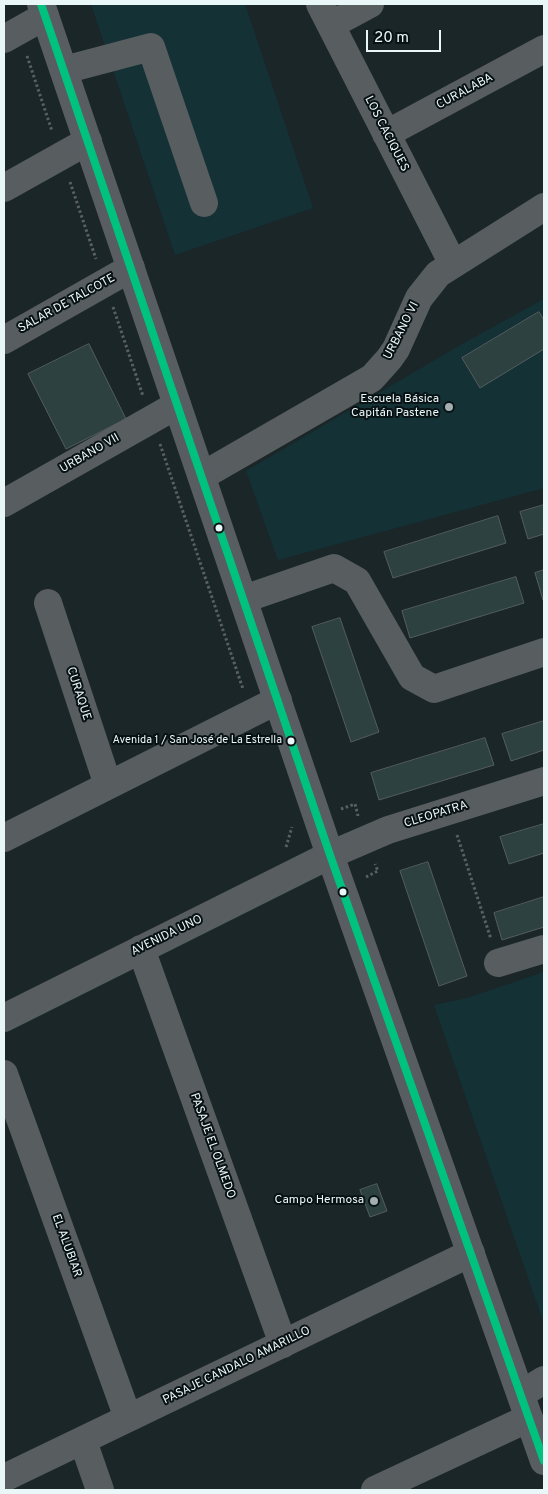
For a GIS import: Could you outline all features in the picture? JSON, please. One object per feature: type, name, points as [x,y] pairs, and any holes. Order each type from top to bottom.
[{"type":"main road","points":[[43,10],[330,855],[544,1461]]},
{"type":"street","points":[[326,14],[370,4]]},
{"type":"street","points":[[4,39],[43,10]]},
{"type":"street","name":"LOS CACIQUES","points":[[326,14],[452,264]]},
{"type":"street","points":[[64,70],[151,47],[204,203]]},
{"type":"street","name":"CURALABA","points":[[386,134],[544,49]]},
{"type":"street","points":[[4,188],[88,141]]},
{"type":"street","name":"URBANO VI","points":[[202,476],[372,378],[382,368],[396,348],[419,298],[438,274],[544,207]]},
{"type":"street","name":"SALAR DE TALCOTE","points":[[4,340],[131,268]]},
{"type":"street","name":"URBANO VII","points":[[4,503],[177,404]]},
{"type":"street","points":[[244,599],[334,568],[357,581],[412,677],[434,689],[544,652]]},
{"type":"street","name":"CURAQUE","points":[[48,603],[108,785]]},
{"type":"street","points":[[4,838],[278,700]]},
{"type":"street","name":"CLEOPATRA","points":[[330,855],[388,830],[544,781]]},
{"type":"street","name":"AVENIDA UNO","points":[[4,1018],[330,855]]},
{"type":"street","name":"PASAJE EL OLMEDO","points":[[141,949],[283,1344]]},
{"type":"street","points":[[498,963],[544,949]]},
{"type":"street","name":"EL ALUBIAR","points":[[4,1074],[128,1418]]},
{"type":"street","name":"PASAJE CANDALO AMARILLO","points":[[4,1478],[471,1253]]},
{"type":"street","points":[[375,1490],[525,1406],[544,1380]]},
{"type":"street","points":[[83,1440],[100,1490]]},
{"type":"path","points":[[449,811],[498,963]]},
{"type":"shaded area","points":[[91,4],[245,4],[313,208],[175,255]]},
{"type":"shaded area","name":"Escuela Básica Capitán Pastene","points":[[544,299],[544,488],[278,560],[246,471],[462,344]]},
{"type":"shaded area","points":[[544,972],[544,1324],[434,1005],[467,998]]},
{"type":"building","points":[[539,312],[544,320],[544,349],[480,388],[462,358]]},
{"type":"building","points":[[89,344],[126,419],[66,449],[28,374]]},
{"type":"building","points":[[544,505],[544,534],[528,539],[520,512]]},
{"type":"building","points":[[498,516],[506,543],[393,578],[384,552]]},
{"type":"building","points":[[544,570],[544,600],[543,600],[535,573]]},
{"type":"building","points":[[516,577],[524,603],[410,638],[402,611]]},
{"type":"building","points":[[340,618],[379,732],[351,742],[312,627]]},
{"type":"building","points":[[544,721],[544,750],[511,761],[502,734]]},
{"type":"building","points":[[485,738],[494,765],[379,800],[371,773]]},
{"type":"building","points":[[544,824],[544,853],[509,864],[500,837]]},
{"type":"building","points":[[428,862],[467,976],[439,986],[400,871]]},
{"type":"building","points":[[544,897],[544,927],[502,940],[494,913]]},
{"type":"building","name":"Campo Hermosa","points":[[377,1184],[387,1211],[370,1217],[360,1190]]},
{"type":"transit line","points":[[41,4],[330,855],[544,1461]]},
{"type":"place","name":"Escuela Básica Capitán Pastene","points":[[449,407]]},
{"type":"place","name":"Avenida 1 / San José de La Estrella","points":[[291,741]]},
{"type":"place","name":"Campo Hermosa","points":[[374,1201]]}]
